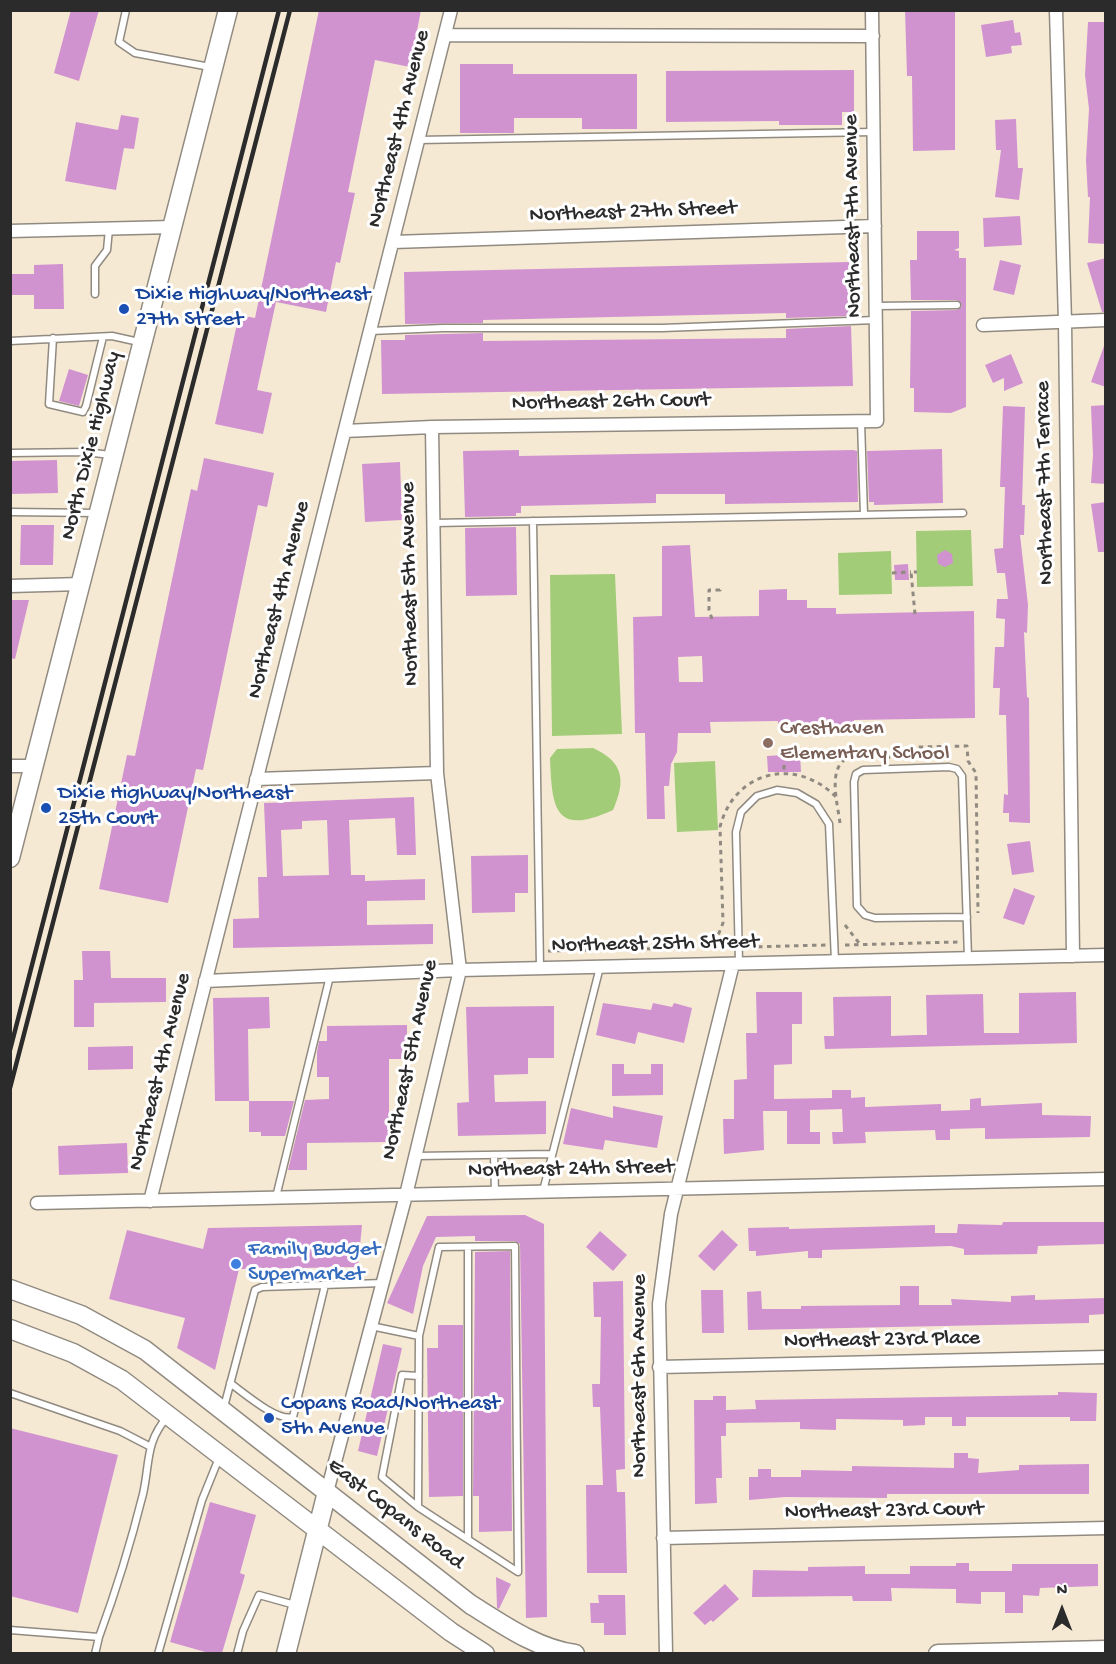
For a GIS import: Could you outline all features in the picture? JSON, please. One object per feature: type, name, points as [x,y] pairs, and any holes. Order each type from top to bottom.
[{"type":"main road","name":"North Dixie Highway","points":[[10,858],[228,10]]},
{"type":"main road","name":"East Copans Road","points":[[10,1289],[81,1315],[145,1350],[470,1604],[522,1635],[562,1652],[575,1653]]},
{"type":"main road","points":[[10,1329],[73,1353],[122,1380],[451,1632],[484,1653]]},
{"type":"main road","name":"Northeast 5th Avenue","points":[[286,1653],[327,1492]]},
{"type":"main road","points":[[938,1653],[1106,1650]]},
{"type":"street","name":"Northeast 4th Avenue","points":[[150,1201],[451,10]]},
{"type":"street","name":"Northeast 7th Avenue","points":[[872,10],[877,421]]},
{"type":"street","name":"Northeast 7th Terrace","points":[[1056,10],[1065,322],[1073,956]]},
{"type":"street","points":[[445,35],[873,36]]},
{"type":"street","points":[[10,231],[173,226]]},
{"type":"street","name":"Northeast 27th Street","points":[[393,242],[875,226]]},
{"type":"street","points":[[983,325],[1106,320]]},
{"type":"street","name":"Northeast 26th Court","points":[[345,430],[877,421]]},
{"type":"street","name":"Northeast 5th Avenue","points":[[327,1492],[416,1156],[459,970],[437,773],[432,427]]},
{"type":"street","points":[[10,586],[81,584]]},
{"type":"street","points":[[10,766],[34,766]]},
{"type":"street","points":[[256,779],[437,773]]},
{"type":"street","name":"Northeast 25th Street","points":[[205,981],[459,970],[1106,955]]},
{"type":"street","name":"Northeast 6th Avenue","points":[[666,1653],[659,1366],[659,1304],[664,1253],[677,1189],[736,964]]},
{"type":"street","name":"Northeast 24th Street","points":[[37,1203],[1106,1179]]},
{"type":"street","name":"Northeast 23rd Place","points":[[659,1366],[1106,1357]]},
{"type":"street","name":"Northeast 23rd Court","points":[[663,1538],[1106,1528]]},
{"type":"lane","points":[[126,10],[119,42],[135,53],[214,68]]},
{"type":"lane","points":[[418,141],[874,132]]},
{"type":"lane","points":[[95,294],[95,266],[107,250],[109,228]]},
{"type":"lane","points":[[876,306],[957,305]]},
{"type":"lane","points":[[370,331],[442,328],[662,328],[876,320]]},
{"type":"lane","points":[[10,341],[103,337],[143,343]]},
{"type":"lane","points":[[53,338],[49,404],[75,412],[83,412],[103,337]]},
{"type":"lane","points":[[861,421],[864,514]]},
{"type":"lane","points":[[10,453],[86,452],[114,456]]},
{"type":"lane","points":[[10,512],[99,513]]},
{"type":"lane","points":[[434,523],[963,513]]},
{"type":"lane","points":[[533,521],[540,968]]},
{"type":"lane","points":[[967,917],[875,918],[865,915],[856,906],[854,782],[856,774],[863,770],[957,769],[962,776],[967,917],[968,958]]},
{"type":"lane","points":[[736,964],[736,832],[741,812],[757,796],[777,790],[797,793],[816,804],[829,824],[835,961]]},
{"type":"lane","points":[[543,1192],[600,967]]},
{"type":"lane","points":[[276,1198],[330,976]]},
{"type":"lane","points":[[416,1156],[552,1154]]},
{"type":"lane","points":[[494,1155],[495,1193]]},
{"type":"lane","points":[[418,1507],[419,1376],[419,1336],[439,1247],[515,1246],[518,1572],[418,1507],[382,1477],[402,1375],[419,1376]]},
{"type":"lane","points":[[468,1247],[468,1539]]},
{"type":"lane","points":[[223,1411],[255,1290],[262,1287],[383,1283]]},
{"type":"lane","points":[[230,1383],[278,1416],[288,1419],[293,1417],[325,1285]]},
{"type":"lane","points":[[371,1326],[419,1336]]},
{"type":"lane","points":[[10,1393],[120,1431],[149,1446]]},
{"type":"lane","points":[[95,1653],[143,1493],[149,1446],[156,1431],[169,1414]]},
{"type":"lane","points":[[158,1653],[202,1500],[221,1454]]},
{"type":"lane","points":[[237,1653],[243,1631],[259,1595],[298,1606]]},
{"type":"lane","points":[[10,1630],[99,1637]]},
{"type":"path","points":[[911,572],[915,614]]},
{"type":"path","points":[[892,573],[917,572]]},
{"type":"path","points":[[712,619],[709,610],[709,591],[720,590],[719,587]]},
{"type":"path","points":[[855,828],[841,825],[837,798],[836,774],[838,766],[847,758],[902,757],[917,747],[967,746],[968,761],[976,773],[978,920]]},
{"type":"path","points":[[784,765],[784,774]]},
{"type":"path","points":[[707,948],[717,938],[723,923],[720,827],[724,813],[732,799],[745,787],[766,776],[784,774],[810,777],[827,787],[837,798]]},
{"type":"path","points":[[843,918],[848,931],[860,944]]},
{"type":"green space","points":[[971,530],[973,586],[917,587],[916,531]]},
{"type":"green space","points":[[891,551],[892,594],[839,595],[838,553]]},
{"type":"green space","points":[[615,574],[622,734],[552,736],[550,575]]},
{"type":"green space","points":[[593,748],[603,753],[616,766],[621,781],[617,800],[613,810],[593,818],[568,819],[560,813],[555,804],[550,758],[557,749]]},
{"type":"green space","points":[[715,761],[718,830],[677,832],[674,763]]},
{"type":"building","points":[[71,10],[99,10],[79,81],[54,73]]},
{"type":"building","points":[[319,10],[421,10],[410,67],[375,60],[348,192],[355,193],[340,263],[336,262],[326,312],[276,302],[257,390],[272,393],[263,434],[215,424],[239,315],[255,318]]},
{"type":"building","points":[[905,10],[955,10],[955,150],[913,151],[912,76],[907,76]]},
{"type":"building","points":[[1013,20],[1015,33],[1020,32],[1022,45],[1011,46],[1012,53],[986,57],[981,25]]},
{"type":"building","points":[[1088,22],[1106,22],[1106,244],[1088,243],[1090,197],[1088,197],[1086,160],[1089,109],[1085,75]]},
{"type":"building","points":[[460,64],[513,64],[513,74],[637,74],[637,129],[582,129],[582,118],[514,118],[514,133],[460,133]]},
{"type":"building","points":[[854,70],[854,112],[842,112],[842,125],[779,125],[779,121],[666,122],[666,71]]},
{"type":"building","points":[[121,115],[139,118],[134,149],[124,148],[116,190],[65,181],[76,122],[118,130]]},
{"type":"building","points":[[1016,119],[1018,168],[1023,168],[1019,200],[995,197],[1001,150],[996,150],[995,120]]},
{"type":"building","points":[[1020,216],[1022,245],[984,247],[983,218]]},
{"type":"building","points":[[917,231],[959,231],[959,248],[954,250],[959,251],[959,258],[966,258],[966,407],[951,413],[914,412],[914,388],[910,388],[911,311],[957,310],[962,306],[957,300],[911,300],[910,260],[917,260]]},
{"type":"building","points":[[1106,258],[1106,312],[1102,312],[1087,263]]},
{"type":"building","points":[[1000,260],[1021,265],[1014,295],[993,290]]},
{"type":"building","points":[[849,262],[851,316],[786,318],[786,313],[405,324],[404,272]]},
{"type":"building","points":[[63,264],[64,309],[34,309],[34,295],[10,295],[10,274],[34,274],[34,265]]},
{"type":"building","points":[[851,326],[853,386],[382,394],[381,340],[405,340],[405,335],[483,333],[483,341],[786,338],[786,329]]},
{"type":"building","points":[[1104,346],[1106,347],[1106,387],[1091,382]]},
{"type":"building","points":[[1011,354],[1023,383],[1004,391],[1004,378],[993,383],[985,365]]},
{"type":"building","points":[[69,369],[88,375],[79,406],[59,401]]},
{"type":"building","points":[[1106,405],[1106,484],[1091,483],[1093,455],[1091,406]]},
{"type":"building","points":[[1003,406],[1025,407],[1022,505],[1025,505],[1024,535],[1020,535],[1028,605],[1027,633],[1024,632],[1027,697],[1029,698],[1030,823],[1009,822],[1009,813],[1003,813],[1004,794],[1008,795],[1006,715],[999,715],[1000,688],[993,688],[995,647],[1004,647],[1005,619],[996,618],[997,599],[1008,599],[1005,573],[997,573],[994,549],[1003,548],[1005,487],[1000,487]]},
{"type":"building","points":[[942,449],[943,503],[874,505],[874,502],[869,502],[867,451]]},
{"type":"building","points":[[519,450],[519,456],[853,450],[857,451],[858,502],[725,504],[725,494],[656,494],[656,503],[521,506],[521,513],[516,513],[516,516],[465,517],[463,451]]},
{"type":"building","points":[[204,458],[274,473],[267,507],[258,505],[203,770],[196,769],[168,903],[99,889],[127,755],[135,756],[191,489],[197,491]]},
{"type":"building","points":[[57,460],[58,493],[10,494],[10,461]]},
{"type":"building","points":[[400,462],[402,520],[365,522],[362,464]]},
{"type":"building","points":[[1106,502],[1106,552],[1098,552],[1091,504]]},
{"type":"building","points":[[21,525],[54,525],[53,565],[20,565]]},
{"type":"building","points":[[516,527],[517,595],[466,596],[465,528]]},
{"type":"building","points":[[690,545],[695,617],[759,616],[759,590],[787,589],[787,600],[807,600],[807,608],[836,608],[836,614],[974,611],[975,718],[854,720],[854,729],[778,731],[778,721],[710,722],[711,733],[678,733],[677,752],[671,764],[669,786],[664,786],[665,819],[647,819],[645,733],[635,733],[633,617],[662,616],[662,546]],"holes":[[[702,656],[703,682],[679,682],[678,657]]]},
{"type":"building","points":[[945,550],[952,554],[953,563],[945,567],[938,564],[937,555]]},
{"type":"building","points":[[908,564],[909,580],[895,580],[894,565]]},
{"type":"building","points":[[10,600],[29,600],[15,659],[10,658]]},
{"type":"building","points":[[800,754],[801,772],[768,772],[767,756]]},
{"type":"building","points":[[414,797],[416,855],[397,855],[395,818],[349,820],[351,875],[365,875],[365,881],[425,879],[425,900],[367,901],[367,925],[433,924],[433,944],[233,948],[233,919],[259,918],[258,877],[267,877],[264,803]],"holes":[[[327,820],[329,875],[283,876],[281,830],[302,829],[302,821]]]},
{"type":"building","points":[[1030,841],[1034,872],[1012,875],[1007,844]]},
{"type":"building","points":[[528,855],[528,893],[515,893],[515,912],[472,913],[471,856]]},
{"type":"building","points":[[1014,888],[1035,896],[1024,925],[1003,918]]},
{"type":"building","points":[[82,951],[110,951],[111,978],[166,978],[166,1002],[94,1003],[94,1027],[74,1027],[74,980],[83,980]]},
{"type":"building","points":[[756,992],[802,992],[802,1024],[792,1024],[792,1064],[774,1065],[774,1099],[832,1098],[832,1090],[851,1090],[851,1098],[865,1097],[865,1107],[941,1104],[941,1111],[970,1110],[970,1099],[981,1098],[981,1106],[1042,1103],[1042,1115],[1091,1116],[1090,1137],[985,1139],[985,1128],[950,1129],[950,1140],[936,1140],[935,1130],[865,1132],[866,1143],[833,1144],[832,1132],[843,1132],[842,1109],[810,1110],[810,1132],[820,1132],[820,1144],[787,1144],[787,1111],[763,1111],[764,1150],[724,1154],[723,1119],[734,1119],[734,1080],[747,1079],[746,1033],[757,1033]]},
{"type":"building","points":[[1076,992],[1077,1043],[825,1049],[824,1036],[834,1036],[833,997],[891,996],[891,1036],[927,1035],[926,995],[983,994],[984,1033],[1019,1033],[1019,993]]},
{"type":"building","points":[[269,997],[270,1028],[248,1029],[249,1101],[215,1101],[213,998]]},
{"type":"building","points":[[603,1003],[651,1010],[653,1003],[672,1007],[674,1003],[692,1008],[684,1043],[638,1032],[635,1044],[596,1035]]},
{"type":"building","points":[[554,1006],[554,1058],[528,1058],[528,1074],[494,1075],[495,1102],[546,1101],[546,1134],[458,1136],[457,1103],[469,1102],[466,1007]]},
{"type":"building","points":[[407,1025],[407,1059],[389,1059],[389,1142],[307,1143],[307,1170],[288,1170],[305,1100],[329,1099],[329,1077],[317,1077],[319,1041],[327,1041],[327,1026]]},
{"type":"building","points":[[133,1046],[133,1069],[88,1070],[88,1047]]},
{"type":"building","points":[[612,1064],[624,1064],[624,1074],[651,1074],[651,1064],[663,1064],[663,1095],[612,1096]]},
{"type":"building","points":[[249,1101],[294,1101],[285,1136],[261,1136],[261,1132],[249,1132]]},
{"type":"building","points":[[613,1106],[663,1116],[657,1148],[605,1140],[603,1150],[563,1144],[571,1108],[613,1118]]},
{"type":"building","points":[[127,1143],[128,1173],[59,1175],[58,1146]]},
{"type":"building","points":[[525,1215],[544,1224],[547,1617],[526,1618],[520,1244],[515,1241],[475,1241],[475,1236],[436,1237],[423,1266],[413,1314],[387,1303],[427,1216]]},
{"type":"building","points":[[1003,1222],[1106,1222],[1106,1244],[1038,1246],[1037,1254],[964,1255],[964,1249],[951,1246],[822,1250],[822,1258],[808,1258],[808,1251],[756,1256],[756,1251],[749,1251],[748,1228],[935,1225],[935,1233],[957,1233],[958,1224],[1002,1225]]},
{"type":"building","points":[[362,1225],[358,1267],[239,1269],[215,1370],[177,1348],[185,1318],[109,1299],[127,1230],[203,1249],[208,1228]]},
{"type":"building","points":[[722,1230],[738,1245],[714,1271],[698,1256]]},
{"type":"building","points":[[600,1231],[627,1255],[613,1271],[586,1247]]},
{"type":"building","points":[[510,1251],[512,1531],[479,1532],[479,1496],[473,1496],[475,1252]]},
{"type":"building","points":[[623,1281],[625,1469],[616,1470],[617,1492],[625,1492],[627,1573],[587,1573],[586,1485],[603,1485],[600,1407],[593,1407],[592,1384],[600,1384],[601,1317],[594,1317],[593,1282]]},
{"type":"building","points":[[900,1286],[919,1286],[919,1305],[952,1305],[951,1299],[1011,1302],[1011,1296],[1035,1295],[1035,1300],[1106,1298],[1106,1314],[1089,1315],[1089,1323],[748,1330],[747,1292],[761,1291],[762,1309],[801,1309],[801,1306],[900,1305]]},
{"type":"building","points":[[701,1290],[723,1290],[724,1333],[702,1333]]},
{"type":"building","points":[[438,1325],[463,1325],[463,1496],[429,1497],[427,1348],[438,1348]]},
{"type":"building","points":[[383,1344],[402,1348],[377,1456],[358,1451]]},
{"type":"building","points":[[1058,1392],[1097,1393],[1096,1421],[1070,1421],[1070,1417],[966,1417],[966,1426],[952,1426],[952,1417],[925,1417],[925,1425],[903,1426],[903,1420],[836,1419],[836,1430],[800,1429],[800,1422],[726,1423],[726,1436],[721,1436],[722,1478],[716,1478],[717,1503],[695,1504],[694,1400],[713,1400],[713,1396],[726,1396],[726,1410],[756,1409],[755,1400],[1058,1395]]},
{"type":"building","points":[[10,1428],[118,1455],[78,1613],[10,1596]]},
{"type":"building","points":[[954,1453],[968,1453],[968,1458],[979,1459],[978,1473],[1019,1470],[1019,1465],[1089,1464],[1089,1494],[887,1494],[887,1498],[785,1497],[749,1500],[749,1477],[758,1477],[758,1469],[771,1469],[771,1477],[801,1477],[801,1470],[852,1471],[852,1466],[954,1468]]},
{"type":"building","points":[[210,1502],[256,1515],[240,1573],[245,1575],[222,1653],[209,1653],[170,1642]]},
{"type":"building","points":[[956,1563],[969,1563],[969,1571],[1012,1571],[1012,1564],[1098,1564],[1098,1586],[1040,1588],[1039,1596],[1023,1595],[1023,1613],[1005,1613],[1005,1592],[981,1592],[981,1604],[956,1603],[956,1589],[891,1588],[892,1601],[853,1601],[852,1596],[752,1597],[753,1570],[808,1571],[808,1567],[865,1566],[865,1574],[910,1574],[910,1566],[956,1566]]},
{"type":"building","points":[[496,1577],[511,1584],[499,1609],[497,1608]]},
{"type":"building","points":[[725,1584],[739,1599],[713,1622],[711,1620],[705,1625],[693,1613]]},
{"type":"building","points":[[598,1595],[625,1595],[626,1635],[604,1635],[604,1623],[591,1623],[590,1603],[599,1603]]},
{"type":"railway","points":[[10,1050],[279,10]]},
{"type":"railway","points":[[10,1088],[290,10]]},
{"type":"place","name":"Dixie Highway/Northeast 27th Street","points":[[124,309]]},
{"type":"place","name":"Cresthaven Elementary School","points":[[768,743]]},
{"type":"place","name":"Dixie Highway/Northeast 25th Court","points":[[46,808]]},
{"type":"place","name":"Family Budget Supermarket","points":[[236,1264]]},
{"type":"place","name":"Copans Road/Northeast 5th Avenue","points":[[269,1418]]}]
